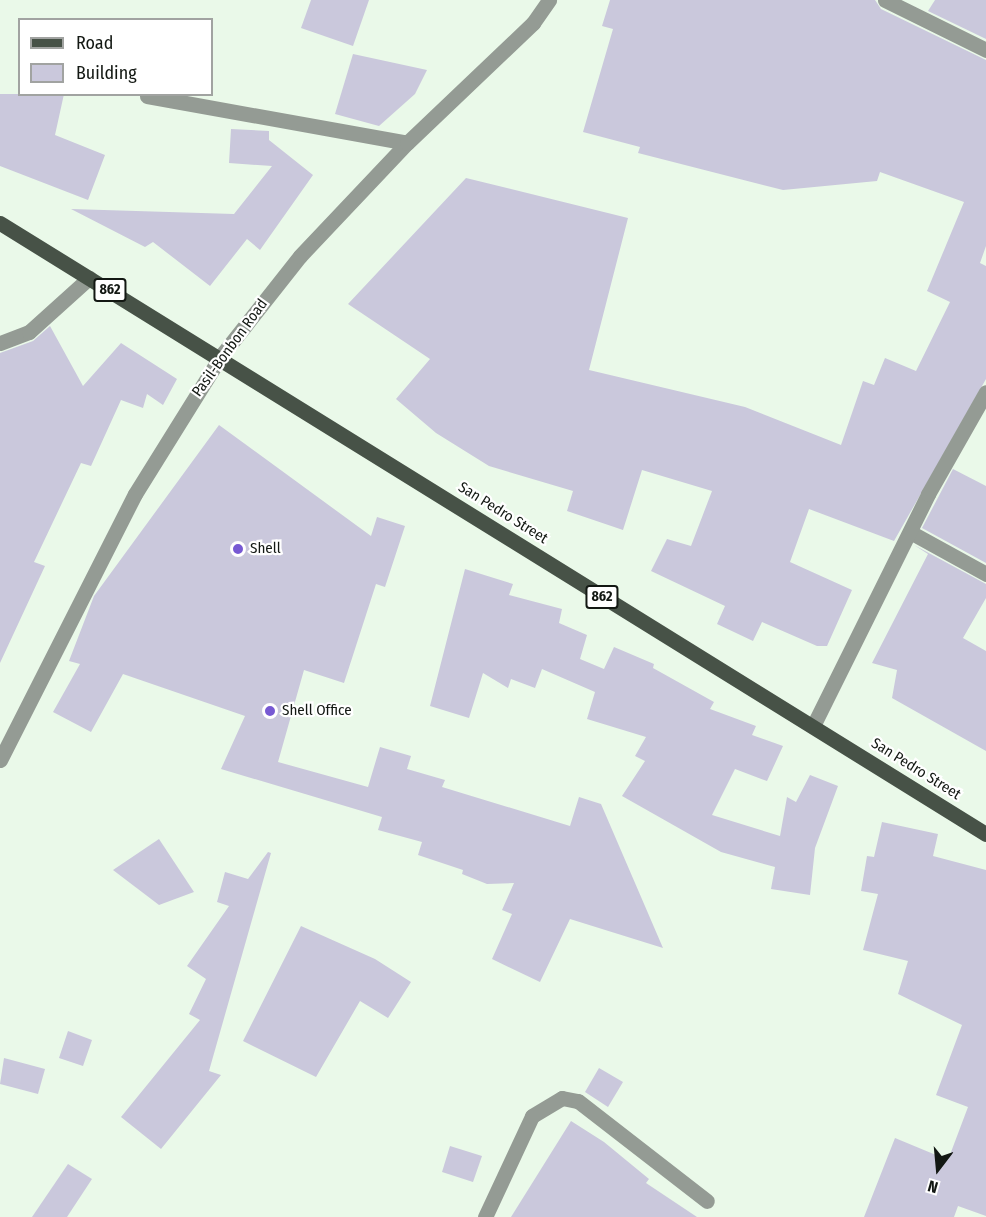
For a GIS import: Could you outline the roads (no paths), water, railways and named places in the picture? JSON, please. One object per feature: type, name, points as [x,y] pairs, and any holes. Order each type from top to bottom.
[{"type":"main road","name":"San Pedro Street","points":[[0,224],[221,356],[986,834]]},
{"type":"street","name":"Pasil-Bonbon Road","points":[[0,760],[135,494],[221,356],[300,256],[407,143],[533,23],[549,0]]},
{"type":"street","points":[[885,0],[986,50]]},
{"type":"street","points":[[147,96],[407,143]]},
{"type":"street","points":[[0,343],[29,332],[89,278]]},
{"type":"street","points":[[813,726],[910,532],[986,392]]},
{"type":"street","points":[[910,532],[986,574]]},
{"type":"street","points":[[485,1217],[532,1116],[562,1098],[578,1101],[707,1200]]},
{"type":"place","name":"Shell","points":[[238,549]]},
{"type":"place","name":"Shell Office","points":[[270,711]]}]
